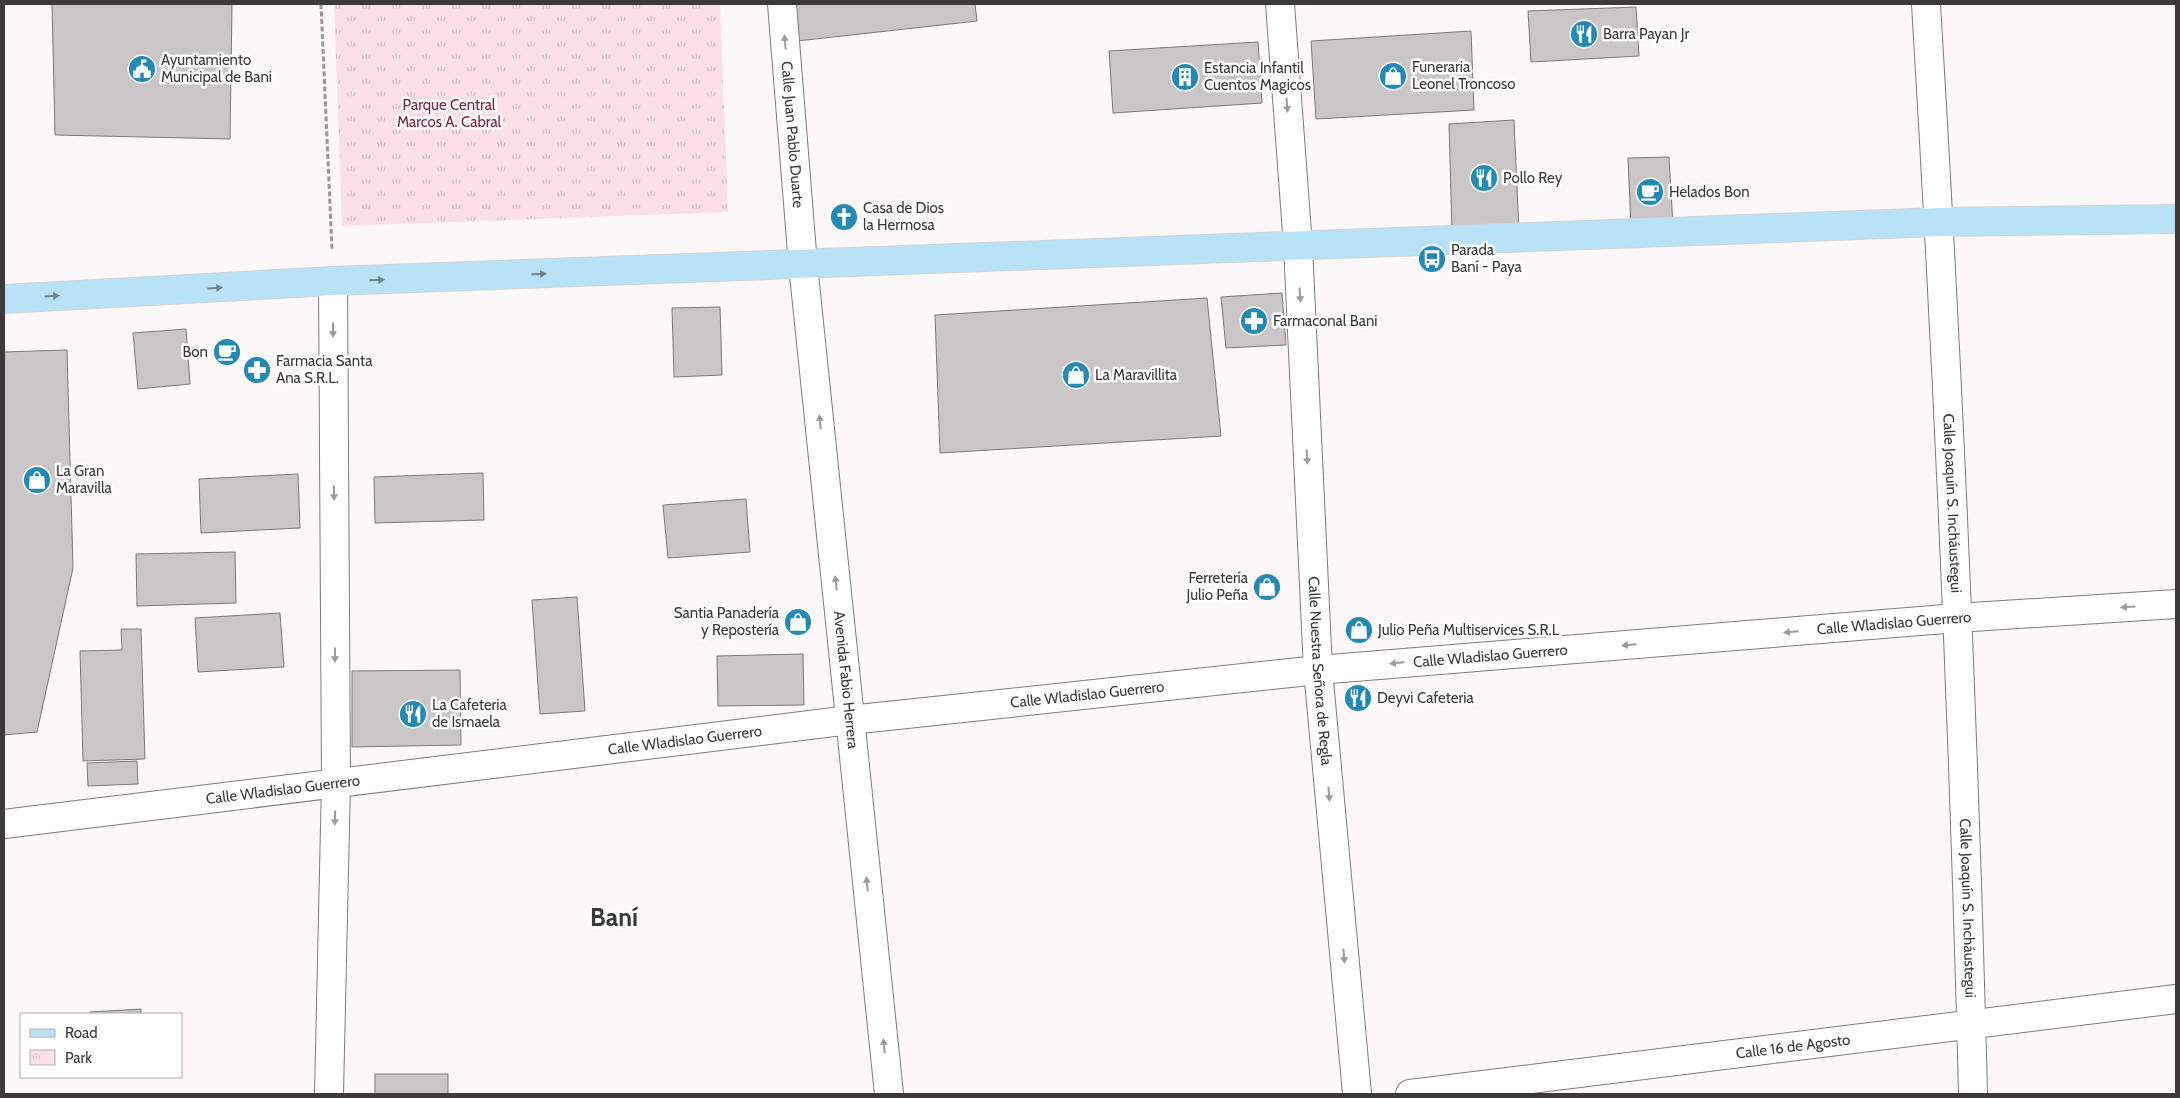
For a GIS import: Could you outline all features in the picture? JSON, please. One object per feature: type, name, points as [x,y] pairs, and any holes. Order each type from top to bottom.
[{"type":"main road","points":[[4,298],[333,281],[1940,222],[2176,219]]},
{"type":"street","name":"Calle Juan Pablo Duarte","points":[[782,4],[804,265]]},
{"type":"street","name":"Calle Nuestra Señora de Regla","points":[[1280,4],[1298,246],[1318,670],[1358,1094]]},
{"type":"street","name":"Calle Joaquín S. Incháustegui","points":[[1926,4],[1940,222],[1957,618],[1973,1094]]},
{"type":"street","name":"Avenida Fabio Herrera","points":[[804,265],[889,1094]]},
{"type":"street","points":[[329,1094],[336,782],[333,281]]},
{"type":"street","name":"Calle Wladislao Guerrero","points":[[4,824],[850,720],[1318,670],[1957,618],[2176,604]]},
{"type":"street","name":"Calle 16 de Agosto","points":[[1410,1094],[2176,999]]},
{"type":"path","points":[[321,4],[333,281]]},
{"type":"green space","name":"Parque Central Marcos A. Cabral","points":[[334,4],[720,4],[728,212],[342,226]]},
{"type":"building","name":"Ayuntamiento Municipal de Bani","points":[[52,4],[232,4],[230,139],[55,135]]},
{"type":"building","points":[[794,4],[975,4],[977,21],[797,41]]},
{"type":"building","name":"Barra Payan Jr","points":[[1636,7],[1639,56],[1531,62],[1528,11]]},
{"type":"building","name":"Funeraria Leonel Troncoso","points":[[1471,31],[1474,110],[1316,119],[1311,41]]},
{"type":"building","name":"Estancia Infantil Cuentos Magicos","points":[[1258,42],[1262,103],[1113,113],[1109,51]]},
{"type":"building","name":"Pollo Rey","points":[[1514,120],[1519,232],[1452,233],[1449,124]]},
{"type":"building","name":"Helados Bon","points":[[1669,157],[1673,226],[1631,227],[1628,158]]},
{"type":"building","name":"Farmaconal Bani","points":[[1282,293],[1286,345],[1226,348],[1221,297]]},
{"type":"building","name":"La Maravillita","points":[[1207,298],[1221,436],[940,453],[935,315]]},
{"type":"building","points":[[720,307],[722,375],[674,377],[672,308]]},
{"type":"building","points":[[186,329],[190,384],[138,389],[133,333]]},
{"type":"building","name":"La Gran Maravilla","points":[[67,350],[73,568],[37,732],[4,735],[4,352]]},
{"type":"building","points":[[483,473],[484,520],[375,523],[374,477]]},
{"type":"building","points":[[298,474],[300,528],[201,533],[199,479]]},
{"type":"building","points":[[746,499],[750,552],[668,558],[663,505]]},
{"type":"building","points":[[235,552],[236,603],[137,606],[136,554]]},
{"type":"building","points":[[577,597],[585,711],[540,714],[532,600]]},
{"type":"building","points":[[280,613],[284,667],[198,672],[195,618]]},
{"type":"building","points":[[121,629],[141,629],[145,759],[83,761],[80,651],[122,650]]},
{"type":"building","points":[[803,654],[804,705],[718,706],[717,656]]},
{"type":"building","points":[[460,670],[461,745],[352,747],[352,671]]},
{"type":"building","points":[[137,761],[138,784],[88,786],[87,763]]},
{"type":"building","points":[[141,1009],[141,1013],[90,1012]]},
{"type":"building","points":[[375,1074],[448,1074],[448,1094],[375,1094]]},
{"type":"place","name":"Barra Payan Jr","points":[[1584,34]]},
{"type":"place","name":"Ayuntamiento Municipal de Bani","points":[[142,69]]},
{"type":"place","name":"Funeraria Leonel Troncoso","points":[[1393,76]]},
{"type":"place","name":"Estancia Infantil Cuentos Magicos","points":[[1185,77]]},
{"type":"place","name":"Pollo Rey","points":[[1484,178]]},
{"type":"place","name":"Helados Bon","points":[[1650,192]]},
{"type":"place","name":"Casa de Dios la Hermosa","points":[[844,217]]},
{"type":"place","name":"Parada Baní - Paya","points":[[1432,259]]},
{"type":"place","name":"Farmaconal Bani","points":[[1254,321]]},
{"type":"place","name":"Bon","points":[[227,352]]},
{"type":"place","name":"Farmacia Santa Ana S.R.L.","points":[[257,370]]},
{"type":"place","name":"La Maravillita","points":[[1076,375]]},
{"type":"place","name":"La Gran Maravilla","points":[[37,480]]},
{"type":"place","name":"Ferretería Julio Peña","points":[[1267,587]]},
{"type":"place","name":"Santia Panadería y Repostería","points":[[798,622]]},
{"type":"place","name":"Julio Peña Multiservices S.R.L","points":[[1359,630]]},
{"type":"place","name":"Deyvi Cafeteria","points":[[1358,698]]},
{"type":"place","name":"La Cafeteria de Ismaela","points":[[413,714]]},
{"type":"district","name":"Baní","points":[[614,917]]}]
